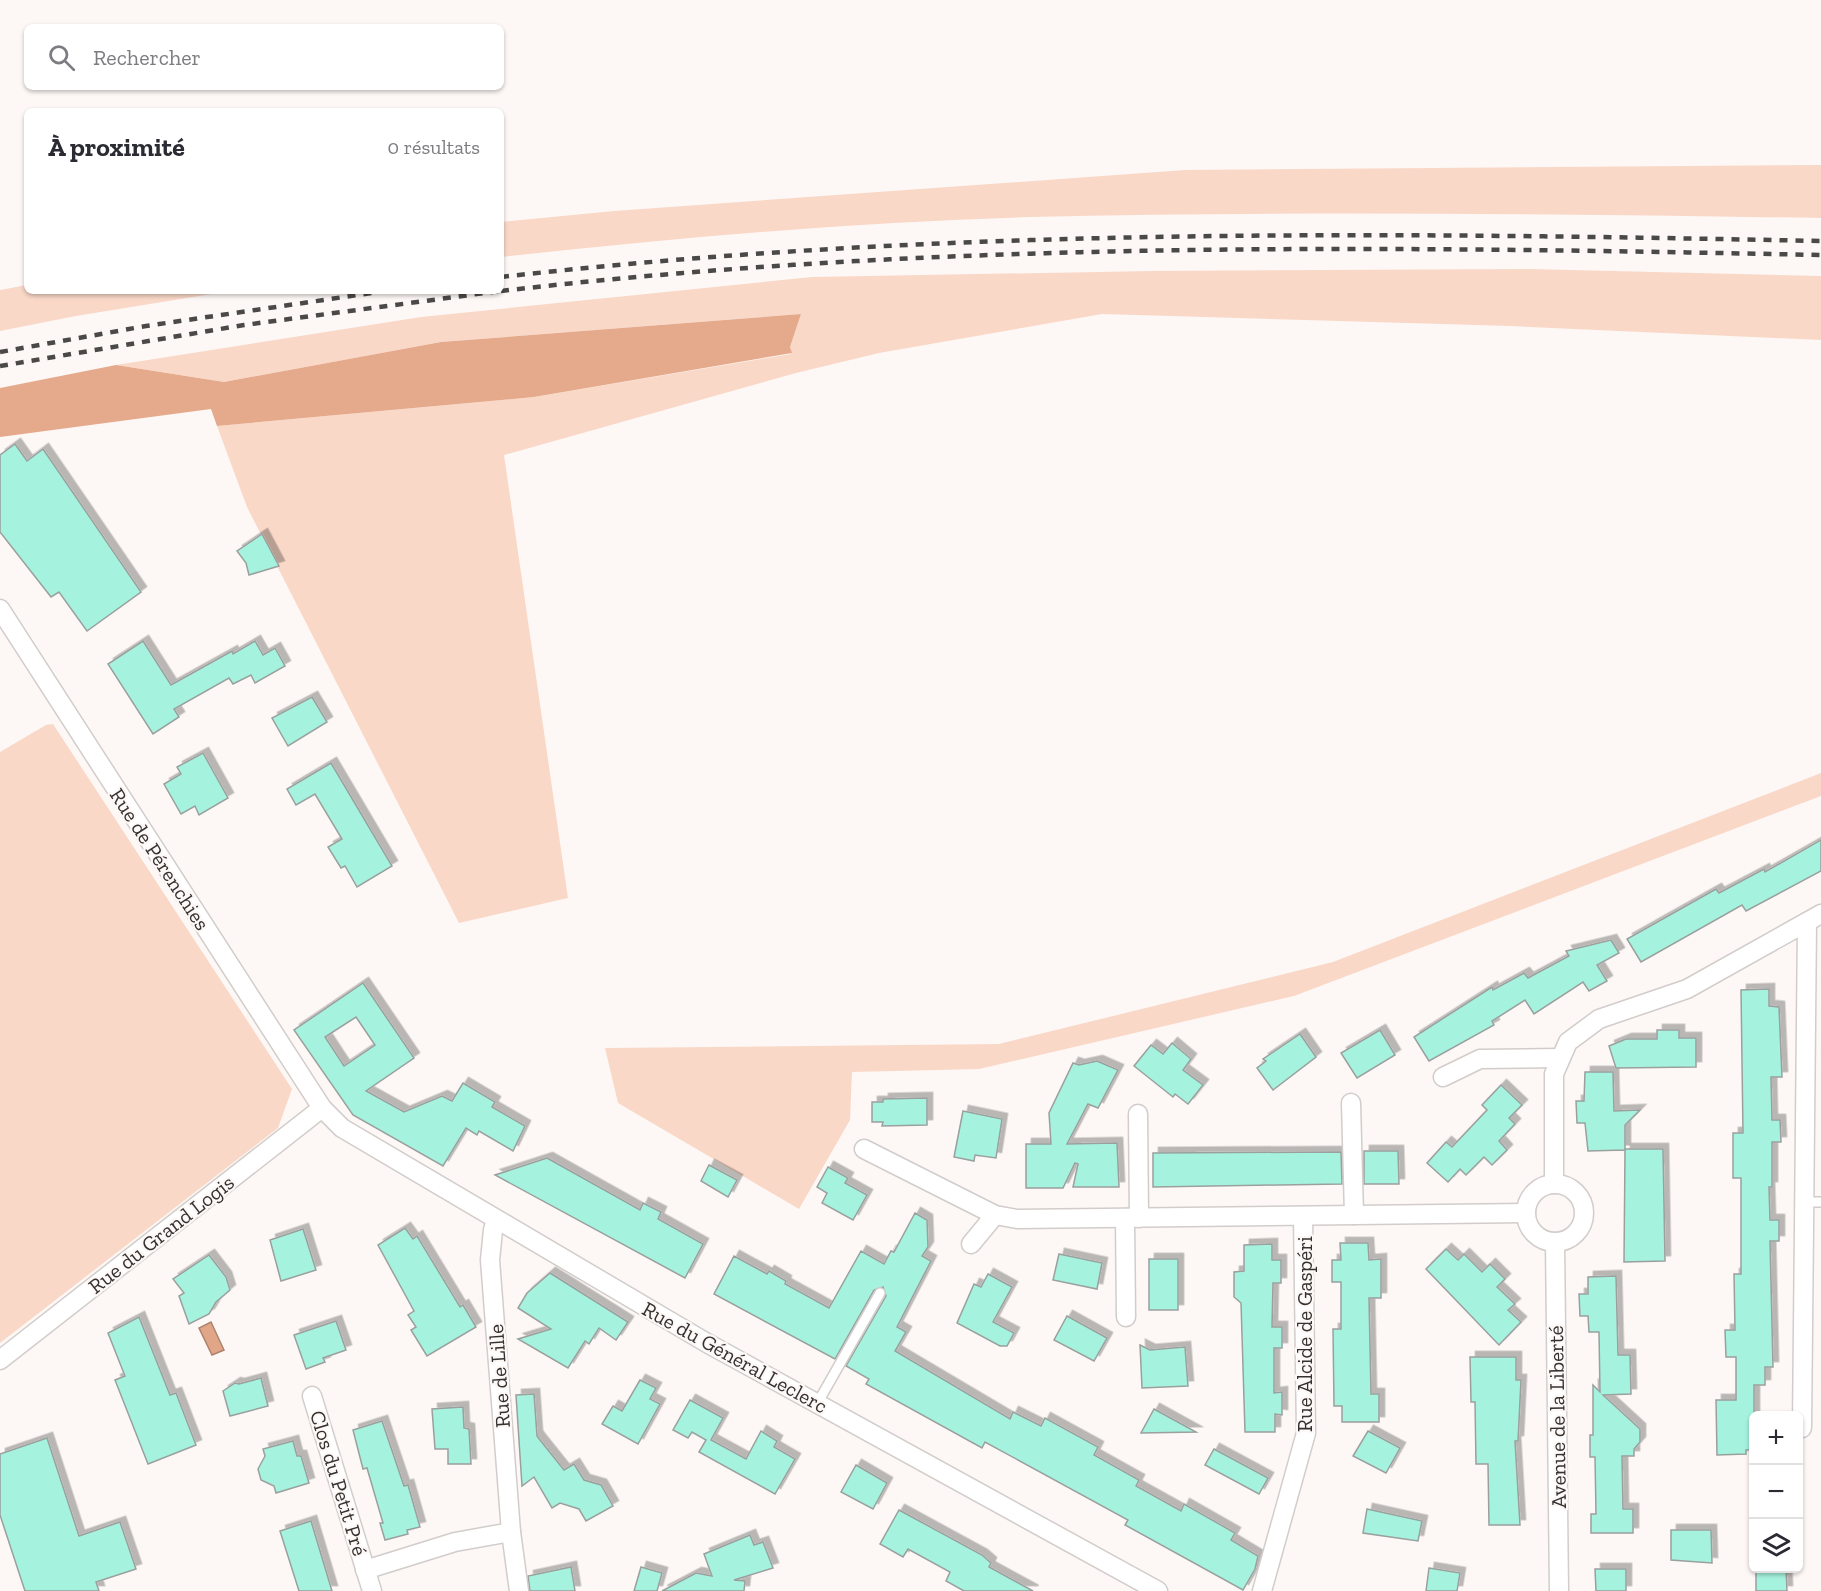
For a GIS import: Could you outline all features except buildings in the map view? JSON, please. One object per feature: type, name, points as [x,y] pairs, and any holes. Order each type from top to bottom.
[{"type":"street","name":"Rue de Pérenchies","points":[[0,609],[322,1108]]},
{"type":"street","points":[[1554,1184],[1553,1090],[1559,1058],[1568,1042],[1586,1026],[1599,1019],[1687,989],[1814,918],[1813,1202],[1803,1411]]},
{"type":"street","points":[[1443,1077],[1480,1059],[1559,1058]]},
{"type":"street","points":[[1352,1103],[1354,1215]]},
{"type":"street","name":"Rue du Général Leclerc","points":[[322,1108],[333,1120],[356,1137],[496,1220],[817,1404],[1158,1591]]},
{"type":"street","name":"Rue du Grand Logis","points":[[0,1360],[322,1108]]},
{"type":"street","points":[[1126,1317],[1138,1113]]},
{"type":"street","points":[[864,1149],[995,1215],[1017,1220],[1526,1213]]},
{"type":"street","points":[[1554,1184],[1570,1188],[1582,1200],[1584,1208],[1584,1217],[1577,1232],[1571,1238],[1555,1242],[1535,1233],[1526,1213],[1528,1204],[1538,1190],[1554,1184]]},
{"type":"street","points":[[971,1244],[995,1215]]},
{"type":"street","name":"Rue Alcide de Gaspéri","points":[[1262,1591],[1306,1433],[1303,1216]]},
{"type":"street","name":"Rue de Lille","points":[[496,1220],[492,1230],[490,1260],[511,1533],[519,1591]]},
{"type":"street","name":"Avenue de la Liberté","points":[[1555,1242],[1559,1591]]},
{"type":"street","name":"Clos du Petit Pré","points":[[312,1396],[372,1591]]},
{"type":"street","name":"Clos du Petit Pré","points":[[365,1570],[455,1542],[511,1533]]},
{"type":"lane","points":[[817,1404],[880,1293]]},
{"type":"shaded area","points":[[1821,165],[1821,218],[1426,214],[1031,217],[765,232],[504,257],[504,222],[614,211],[1185,170]]},
{"type":"shaded area","points":[[1529,269],[1821,276],[1821,340],[1510,326],[1102,314],[879,353],[796,373],[504,455],[568,898],[459,923],[247,507],[217,426],[534,397],[791,354],[790,347],[801,314],[441,342],[224,382],[116,365],[421,317],[812,277],[1152,271]]},
{"type":"shaded area","points":[[24,286],[24,294],[212,294],[0,331],[0,290]]},
{"type":"shaded area","points":[[801,314],[790,347],[792,353],[534,397],[217,426],[211,409],[0,437],[0,388],[116,365],[224,382],[441,342]]},
{"type":"shaded area","points":[[53,724],[292,1089],[278,1128],[0,1343],[0,752],[46,725]]},
{"type":"shaded area","points":[[1821,773],[1821,796],[1294,996],[979,1069],[852,1072],[850,1120],[799,1209],[618,1103],[605,1048],[999,1044],[1333,962]]},
{"type":"shaded area","points":[[211,1322],[224,1350],[212,1355],[199,1328]]},
{"type":"railway","points":[[504,277],[666,261],[830,249],[995,241],[1325,235],[1821,241]]},
{"type":"railway","points":[[504,291],[665,274],[830,263],[1160,250],[1491,250],[1821,255]]},
{"type":"railway","points":[[0,352],[146,326],[365,294]]},
{"type":"railway","points":[[0,366],[244,325],[477,294]]}]
